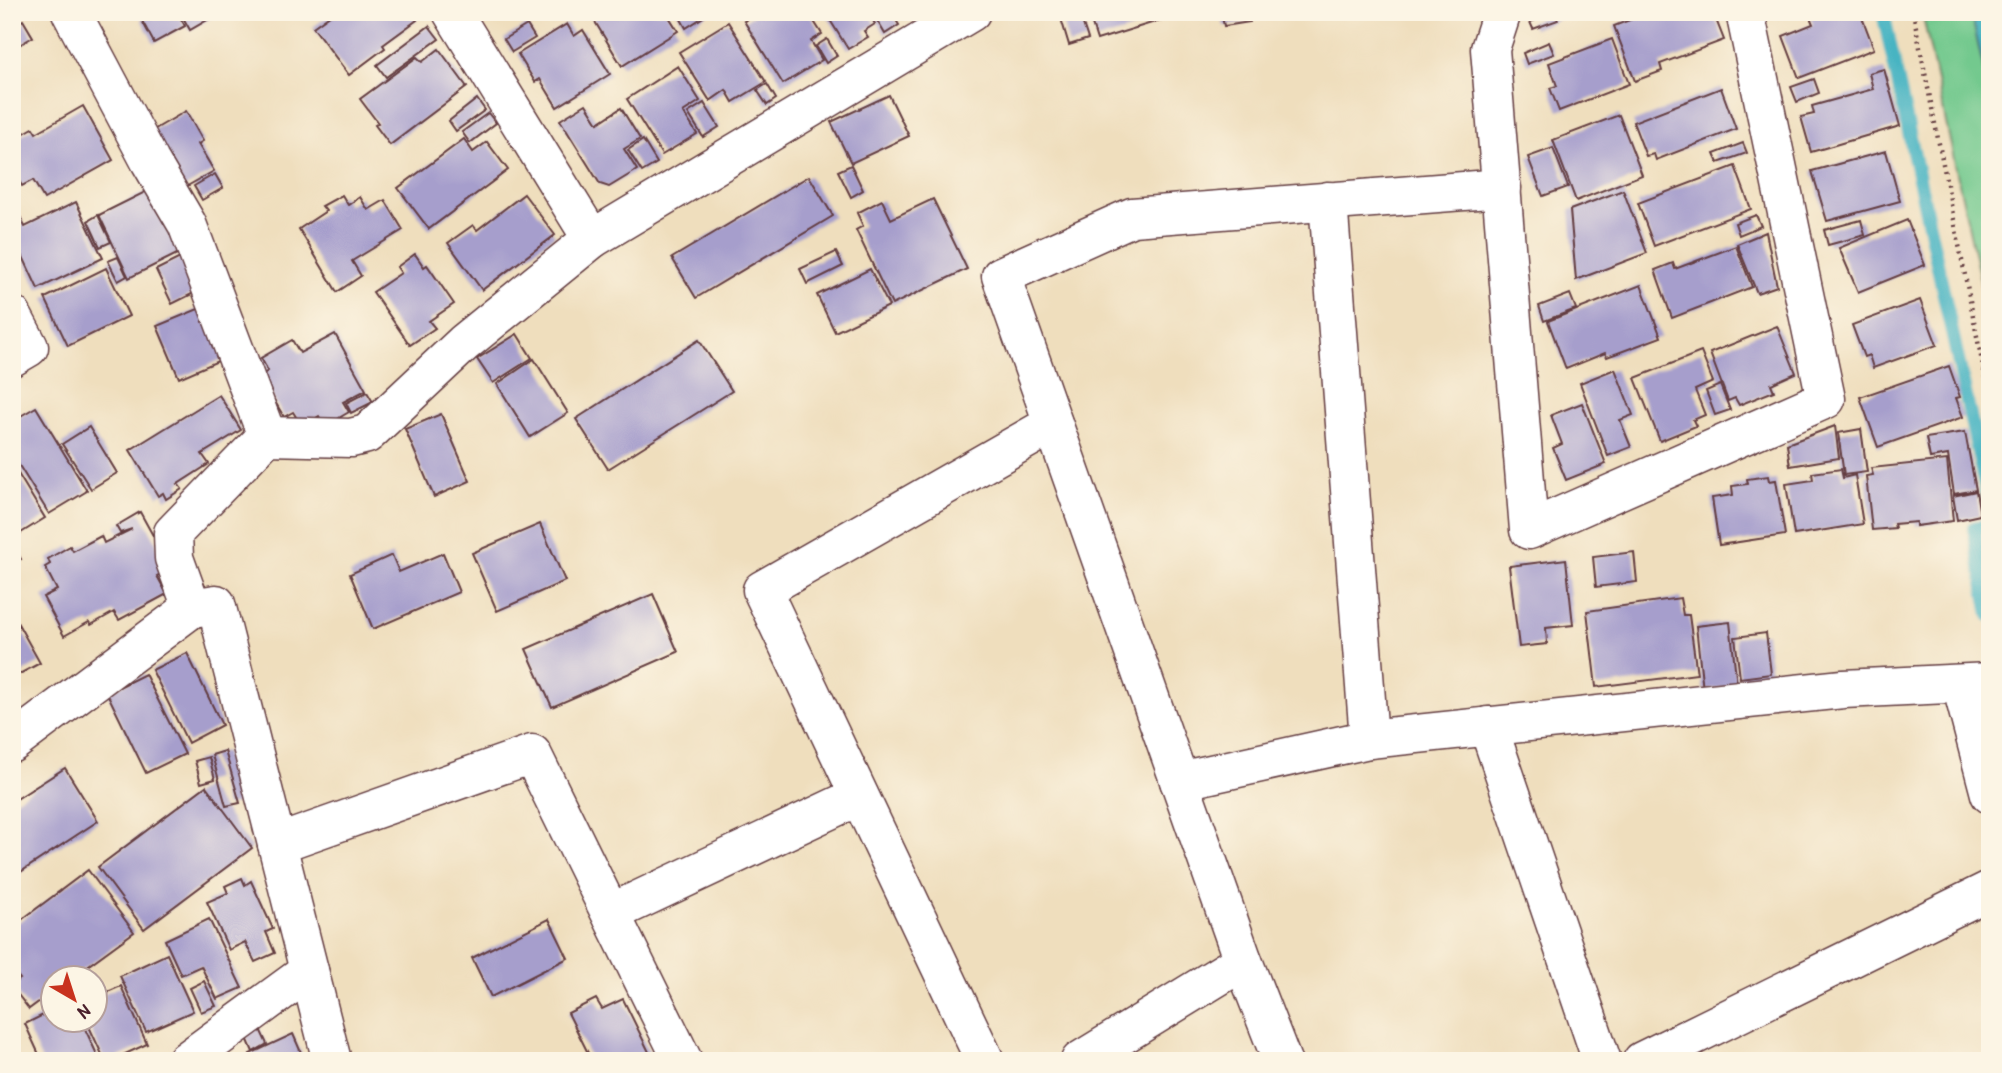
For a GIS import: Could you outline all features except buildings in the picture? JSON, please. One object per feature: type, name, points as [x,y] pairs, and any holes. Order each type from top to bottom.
[{"type":"street","points":[[71,12],[137,138],[187,224],[267,436]]},
{"type":"street","points":[[192,608],[174,558],[173,533],[267,436],[351,438],[366,434],[464,343],[592,239],[971,12]]},
{"type":"street","points":[[1502,12],[1489,49],[1529,530],[1826,398],[1745,12]]},
{"type":"street","points":[[463,16],[592,239]]},
{"type":"street","points":[[1282,1061],[1243,961],[1001,276],[1132,217],[1502,188]]},
{"type":"street","points":[[1328,201],[1369,738]]},
{"type":"street","points":[[12,315],[29,347],[12,357]]},
{"type":"street","points":[[985,1061],[762,590],[1053,424]]},
{"type":"street","points":[[12,743],[192,608],[216,604],[332,1061]]},
{"type":"street","points":[[1180,781],[1369,738],[1843,689],[1975,683],[1990,794]]},
{"type":"street","points":[[1488,726],[1602,1061]]},
{"type":"street","points":[[277,844],[531,754],[683,1061]]},
{"type":"street","points":[[611,913],[859,796]]},
{"type":"street","points":[[1642,1061],[1990,890]]},
{"type":"street","points":[[1080,1061],[1243,961]]},
{"type":"street","points":[[186,1061],[309,971]]},
{"type":"path","points":[[1913,12],[1990,402]]},
{"type":"green space","points":[[1922,12],[1971,12],[1990,98],[1990,326]]},
{"type":"water","points":[[1971,12],[1990,12],[1990,98]]},
{"type":"waterway","points":[[1883,12],[1990,508]]},
{"type":"waterway","points":[[1990,525],[1974,528],[1990,615]]}]
